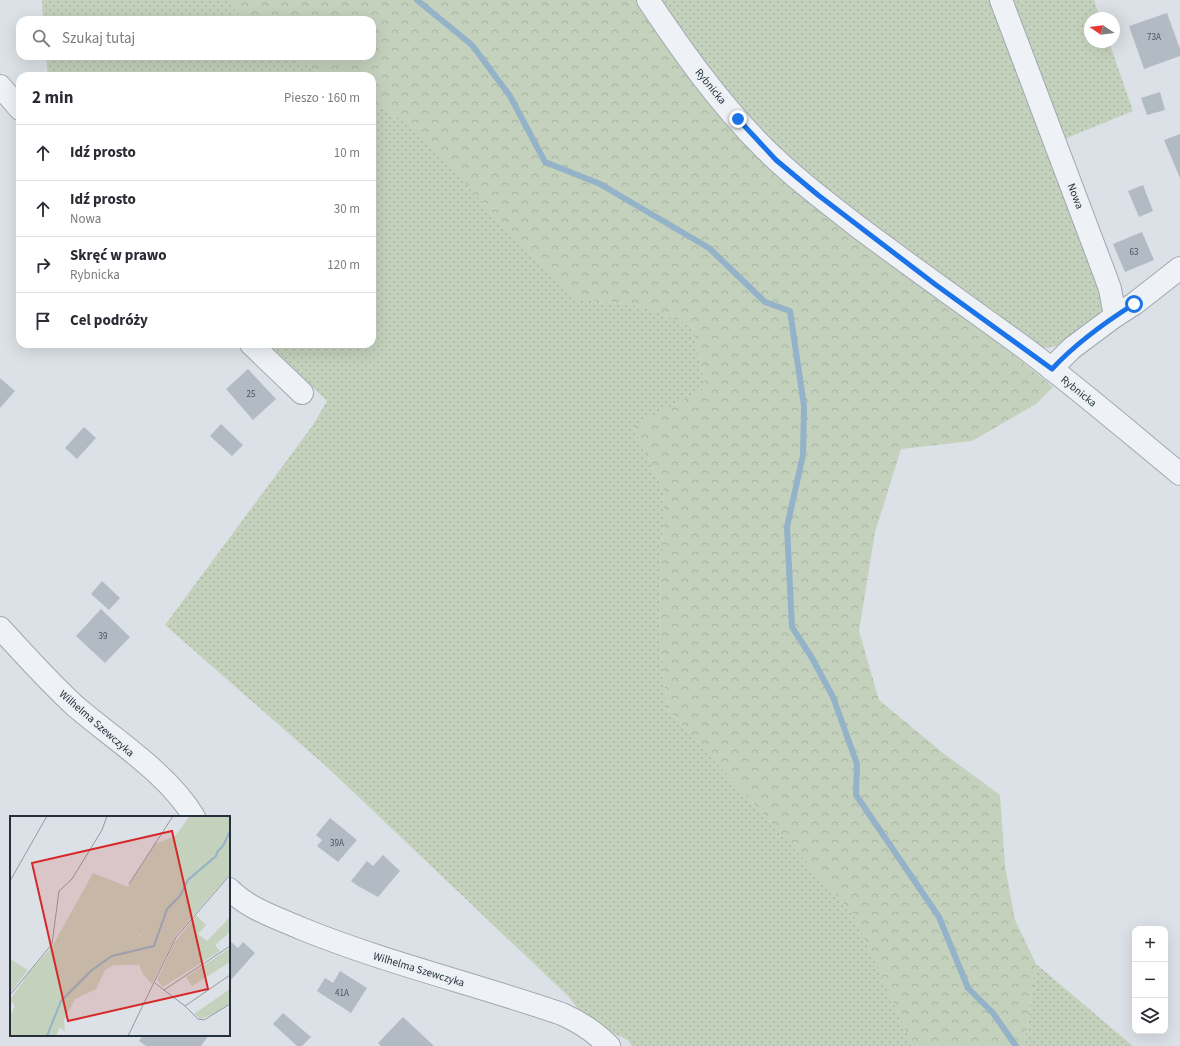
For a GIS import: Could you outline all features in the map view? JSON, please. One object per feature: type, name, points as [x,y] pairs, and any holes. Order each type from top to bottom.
[{"type":"street","name":"Rybnicka","points":[[648,0],[679,45],[712,88],[746,129],[776,160],[818,195],[897,256],[1052,369],[1180,474]]},
{"type":"street","name":"Nowa","points":[[1001,0],[1105,275],[1110,290],[1115,316]]},
{"type":"street","points":[[0,86],[16,104]]},
{"type":"street","points":[[1052,369],[1072,348],[1115,316],[1134,304],[1180,268]]},
{"type":"street","points":[[255,348],[302,393]]},
{"type":"street","name":"Wilhelma Szewczyka","points":[[0,628],[74,704],[161,777],[187,806],[193,816]]},
{"type":"street","name":"Wilhelma Szewczyka","points":[[230,891],[246,904],[262,912],[354,949],[562,1014],[582,1023],[609,1046]]},
{"type":"green space","points":[[42,0],[226,0],[240,16],[43,16]]},
{"type":"green space","points":[[226,0],[637,0],[848,232],[1004,347],[1053,387],[1036,404],[972,441],[901,449],[875,532],[859,631],[879,700],[943,753],[1000,795],[1005,866],[1015,920],[1036,964],[1024,1046],[913,1046],[853,914],[667,708],[659,635],[664,492],[633,427],[706,388],[692,326],[641,306],[574,298],[501,223],[414,126],[376,105],[376,72],[318,72],[296,60],[376,60],[376,16],[240,16]]},
{"type":"green space","points":[[660,0],[994,0],[1102,296],[1102,309],[1095,319],[1061,346],[1042,348],[902,249],[798,167],[753,122],[700,57]]},
{"type":"green space","points":[[1012,0],[1094,0],[1098,12],[1084,12],[1084,48],[1111,48],[1133,111],[1062,140]]},
{"type":"green space","points":[[46,60],[296,60],[318,72],[48,72]]},
{"type":"green space","points":[[376,105],[414,126],[501,223],[574,298],[641,306],[692,326],[706,388],[633,427],[664,492],[659,635],[667,708],[853,914],[913,1046],[632,1046],[628,1040],[589,1022],[568,996],[327,767],[165,625],[313,425],[327,401],[273,348],[376,348]]},
{"type":"green space","points":[[1036,964],[1133,1046],[1024,1046]]},
{"type":"building","points":[[1167,13],[1180,49],[1180,56],[1144,69],[1129,26]]},
{"type":"building","points":[[1160,92],[1165,110],[1147,115],[1141,98]]},
{"type":"building","points":[[1180,134],[1180,178],[1164,140]]},
{"type":"building","points":[[1143,185],[1153,211],[1139,217],[1128,191]]},
{"type":"building","points":[[1142,232],[1154,260],[1125,272],[1113,244]]},
{"type":"building","points":[[248,369],[276,399],[253,420],[226,389]]},
{"type":"building","points":[[0,378],[15,391],[0,408]]},
{"type":"building","points":[[221,424],[243,445],[232,456],[210,436]]},
{"type":"building","points":[[84,427],[96,438],[77,459],[65,448]]},
{"type":"building","points":[[102,581],[120,598],[109,610],[91,594]]},
{"type":"building","points":[[101,609],[130,637],[105,663],[76,636]]},
{"type":"building","points":[[330,818],[357,840],[338,862],[317,846],[322,840],[316,835]]},
{"type":"building","points":[[383,855],[400,871],[378,897],[351,881],[367,861],[373,866]]},
{"type":"building","points":[[230,941],[238,948],[243,942],[255,953],[230,981]]},
{"type":"building","points":[[340,971],[367,988],[351,1013],[317,991],[325,978],[333,983]]},
{"type":"building","points":[[283,1013],[311,1037],[302,1046],[297,1046],[273,1024]]},
{"type":"building","points":[[403,1017],[434,1046],[381,1046],[378,1043]]},
{"type":"building","points":[[142,1036],[208,1036],[201,1046],[146,1046],[139,1041]]},
{"type":"waterway","points":[[417,0],[472,45],[510,96],[545,162],[600,184],[709,248],[765,302],[790,311],[804,406],[803,455],[787,527],[792,627],[812,658],[833,697],[857,764],[856,795],[939,917],[968,988],[993,1013],[1016,1046]]},
{"type":"route","points":[[738,119],[776,160],[804,184],[891,252],[1052,369],[1065,355],[1090,334],[1134,304]]}]
